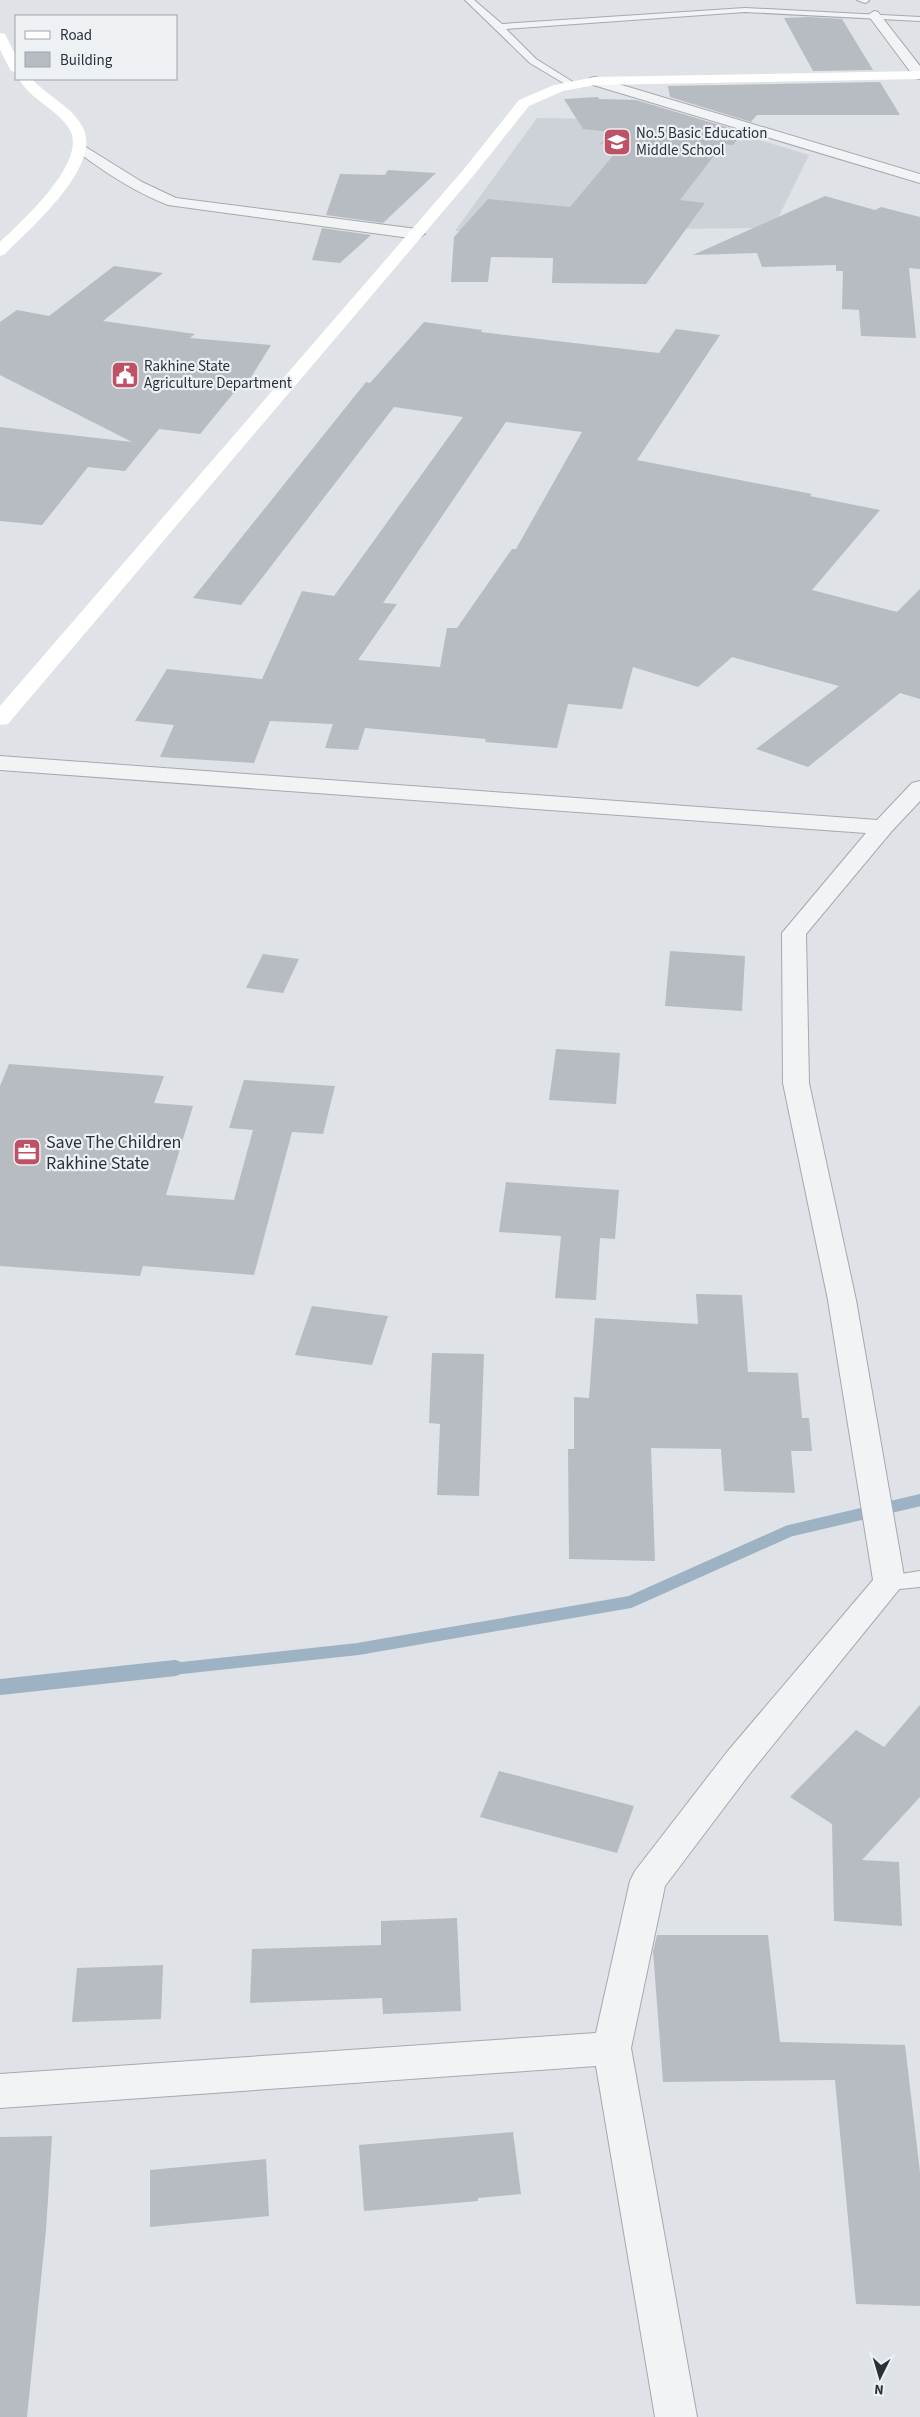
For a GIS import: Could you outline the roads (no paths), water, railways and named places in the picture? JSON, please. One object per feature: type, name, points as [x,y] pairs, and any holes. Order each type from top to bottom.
[{"type":"street","points":[[874,15],[920,75]]},
{"type":"street","points":[[0,37],[15,66]]},
{"type":"street","points":[[0,719],[416,234],[524,103],[537,96],[570,84],[595,81],[920,75]]},
{"type":"street","points":[[0,251],[62,185],[73,168],[81,148],[82,139],[76,127],[27,81]]},
{"type":"street","points":[[595,81],[920,179]]},
{"type":"street","points":[[81,148],[128,182],[155,196],[173,202],[416,234]]},
{"type":"street","points":[[0,763],[883,827]]},
{"type":"street","points":[[676,2417],[612,2048],[648,1881],[739,1762],[889,1582],[842,1300],[796,1083],[794,933],[883,827],[920,788]]},
{"type":"street","points":[[0,2091],[612,2048]]},
{"type":"lane","points":[[469,0],[500,27],[533,61],[570,84]]},
{"type":"lane","points":[[732,0],[745,10]]},
{"type":"lane","points":[[863,0],[874,15]]},
{"type":"lane","points":[[500,27],[745,10],[874,15],[920,19]]},
{"type":"lane","points":[[889,1582],[920,1579]]},
{"type":"waterway","points":[[163,1670],[358,1649],[630,1602],[789,1531],[920,1500]]},
{"type":"waterway","points":[[0,1687],[175,1668]]},
{"type":"place","name":"No.5 Basic Education Middle School","points":[[617,142]]},
{"type":"place","name":"Rakhine State Agriculture Department","points":[[125,375]]},
{"type":"place","name":"Save The Children Rakhine State","points":[[27,1152]]}]
